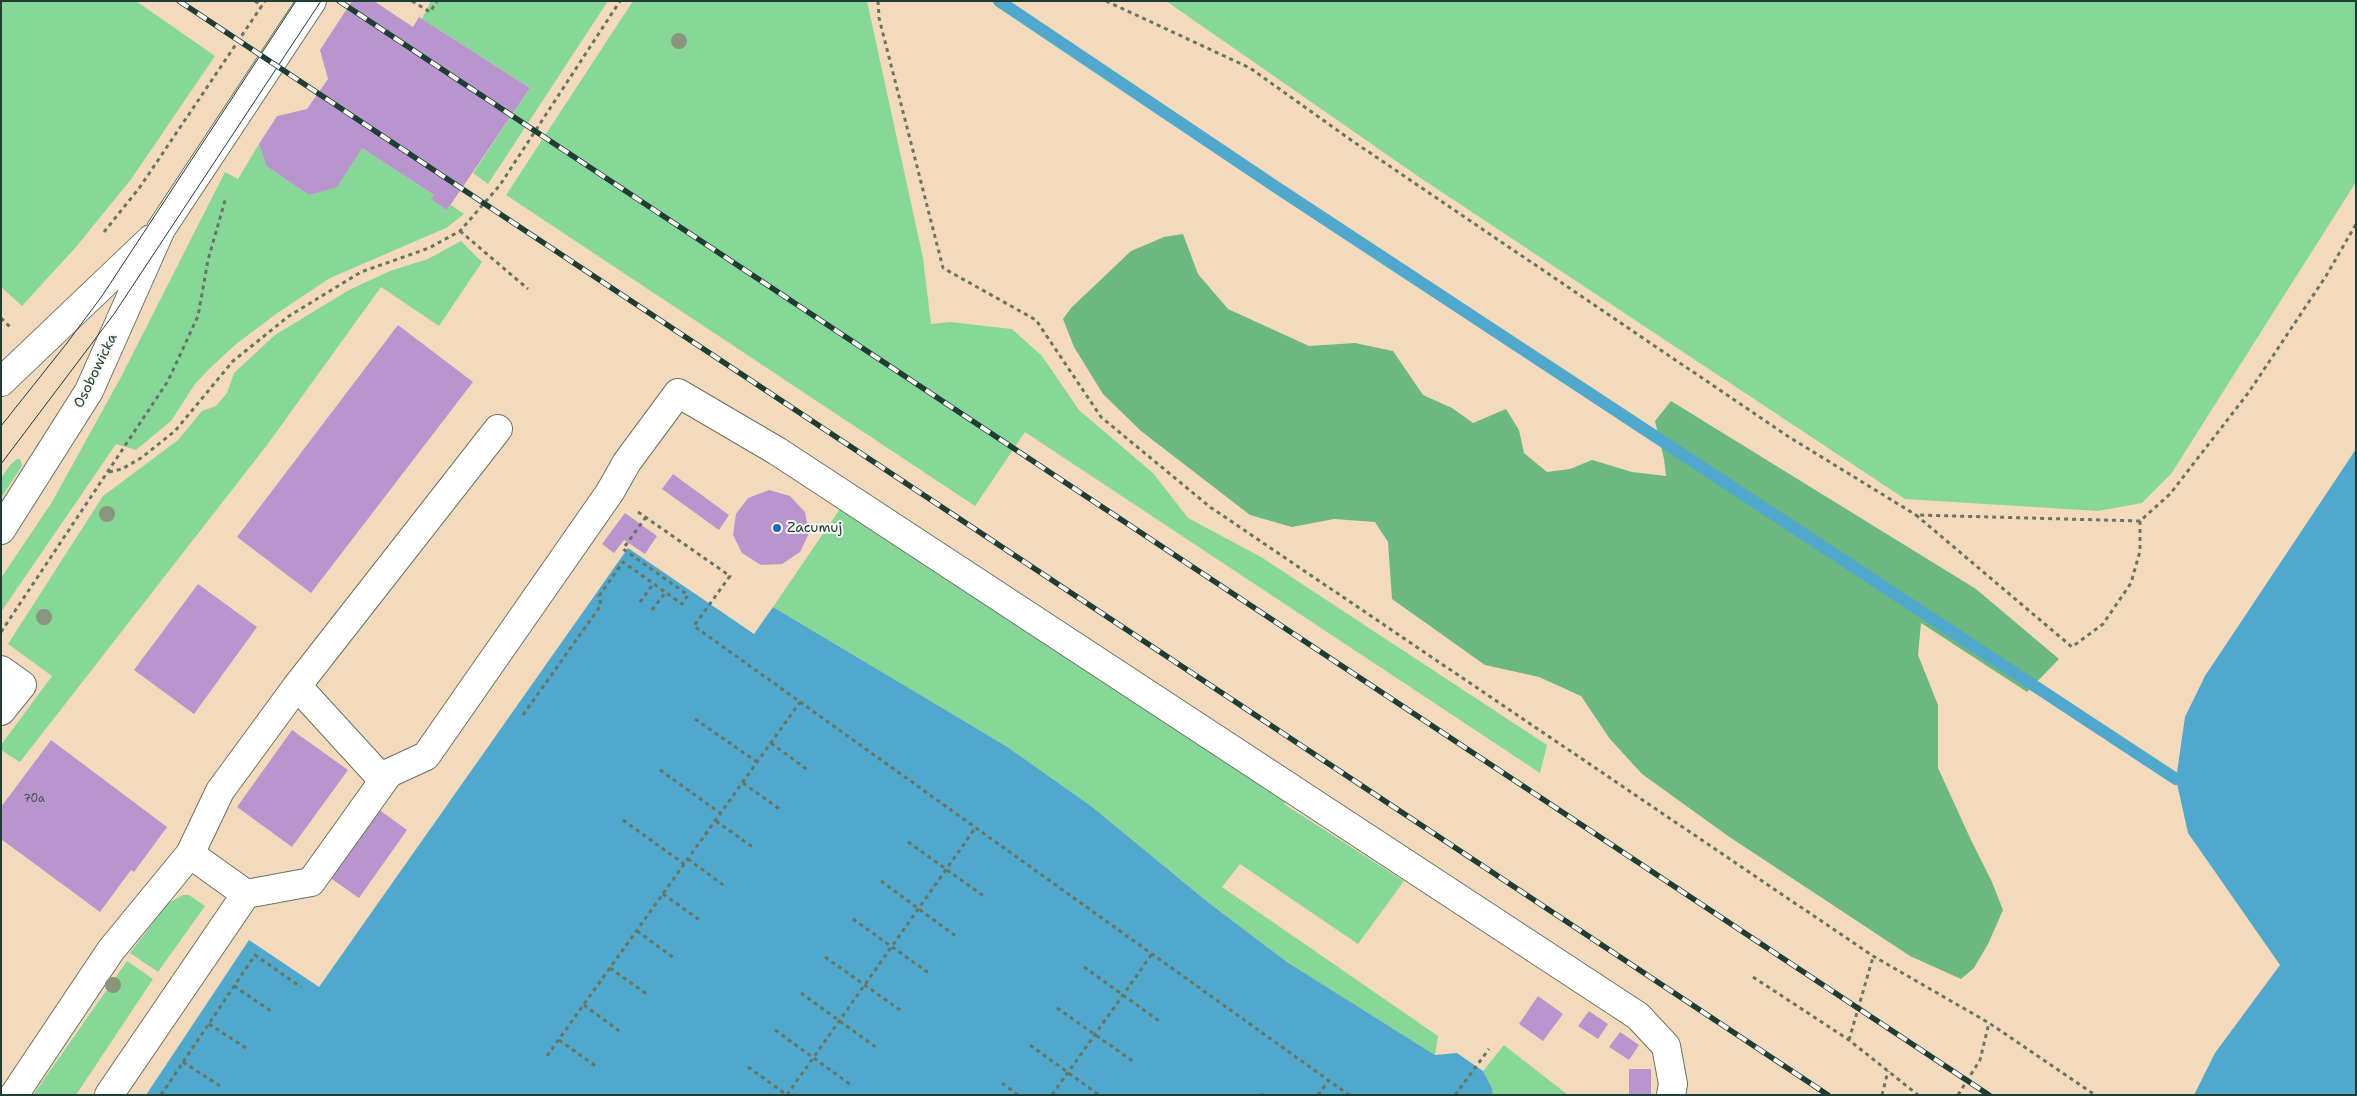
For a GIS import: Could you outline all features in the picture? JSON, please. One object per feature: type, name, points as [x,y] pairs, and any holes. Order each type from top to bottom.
[{"type":"street","name":"Osobowicka","points":[[1,530],[89,392],[161,229],[312,1]]},
{"type":"street","name":"Osobowicka","points":[[1,382],[161,229]]},
{"type":"street","points":[[109,1095],[246,894],[311,882],[388,773],[426,756],[610,492],[627,462],[678,393],[777,451],[1638,1016],[1666,1046],[1673,1084],[1671,1095]]},
{"type":"street","points":[[14,1095],[111,950],[190,854],[220,791],[297,686],[498,429]]},
{"type":"street","points":[[1,670],[22,685],[1,711]]},
{"type":"street","points":[[297,686],[383,780]]},
{"type":"street","points":[[190,854],[246,894]]},
{"type":"path","points":[[255,1],[262,6]]},
{"type":"path","points":[[104,233],[140,187],[266,1]]},
{"type":"path","points":[[412,1],[430,12],[437,1]]},
{"type":"path","points":[[109,472],[122,469],[141,458],[175,431],[203,394],[233,361],[289,316],[362,272],[429,248],[460,232],[500,184],[620,1]]},
{"type":"path","points":[[878,1],[879,18],[943,268],[1036,320],[1101,417],[1210,508],[1873,956],[1989,1023],[2095,1095]]},
{"type":"path","points":[[1106,1],[1250,68],[1351,140],[1789,437],[1916,515],[2072,648],[2103,624],[2131,583],[2140,551],[2140,521]]},
{"type":"path","points":[[1,632],[168,381],[198,316],[208,260],[227,195]]},
{"type":"path","points":[[1916,515],[2140,521],[2170,494],[2249,392],[2326,276],[2356,224]]},
{"type":"path","points":[[460,232],[528,289]]},
{"type":"path","points":[[610,492],[730,576],[694,626],[1349,1095]]},
{"type":"path","points":[[523,715],[601,605],[599,596],[623,562],[682,604],[688,595],[623,549],[646,517]]},
{"type":"path","points":[[640,602],[654,584]]},
{"type":"path","points":[[652,610],[666,592]]},
{"type":"path","points":[[547,1056],[800,702]]},
{"type":"path","points":[[695,719],[757,762]]},
{"type":"path","points":[[771,743],[809,771]]},
{"type":"path","points":[[660,770],[720,814]]},
{"type":"path","points":[[742,783],[781,810]]},
{"type":"path","points":[[623,820],[684,864]]},
{"type":"path","points":[[716,820],[754,848]]},
{"type":"path","points":[[748,1067],[787,1095],[976,827]]},
{"type":"path","points":[[908,842],[985,897]]},
{"type":"path","points":[[688,859],[726,886]]},
{"type":"path","points":[[880,881],[957,937]]},
{"type":"path","points":[[663,894],[701,921]]},
{"type":"path","points":[[853,919],[930,974]]},
{"type":"path","points":[[637,931],[674,958]]},
{"type":"path","points":[[1052,1095],[1152,954]]},
{"type":"path","points":[[161,1095],[255,955],[302,986]]},
{"type":"path","points":[[1849,1040],[1868,980],[1873,956]]},
{"type":"path","points":[[825,957],[903,1012]]},
{"type":"path","points":[[1084,967],[1162,1023]]},
{"type":"path","points":[[610,968],[648,995]]},
{"type":"path","points":[[1753,977],[1849,1040],[1918,1095]]},
{"type":"path","points":[[234,986],[271,1011]]},
{"type":"path","points":[[801,993],[878,1048]]},
{"type":"path","points":[[583,1005],[622,1032]]},
{"type":"path","points":[[1057,1008],[1134,1062]]},
{"type":"path","points":[[1958,1095],[1980,1060],[1989,1023]]},
{"type":"path","points":[[209,1024],[246,1048]]},
{"type":"path","points":[[775,1030],[851,1085]]},
{"type":"path","points":[[559,1040],[597,1066]]},
{"type":"path","points":[[1030,1045],[1100,1095]]},
{"type":"path","points":[[1455,1095],[1489,1049]]},
{"type":"path","points":[[183,1062],[220,1086]]},
{"type":"path","points":[[1882,1095],[1888,1071]]},
{"type":"path","points":[[1318,1095],[1329,1080]]},
{"type":"path","points":[[1002,1083],[1018,1095]]},
{"type":"green space","points":[[1,1],[136,1],[215,56],[132,178],[76,247],[22,306],[1,287]]},
{"type":"green space","points":[[431,1],[608,1],[488,184],[473,173],[530,88],[422,19]]},
{"type":"green space","points":[[633,1],[867,1],[923,258],[931,324],[950,322],[1012,329],[1042,356],[1079,410],[1153,473],[1188,518],[1261,557],[1547,745],[1540,773],[1025,432],[975,506],[506,195]]},
{"type":"green space","points":[[1166,1],[2356,1],[2356,182],[2171,474],[2142,503],[2098,511],[1905,499],[1419,177]]},
{"type":"green space","points":[[259,144],[266,166],[309,195],[362,148],[434,195],[432,199],[447,210],[451,205],[464,214],[446,228],[330,278],[276,314],[235,345],[195,384],[171,421],[136,450],[116,444],[1,612],[1,578],[52,502],[121,377],[225,172],[238,179]]},
{"type":"green space","points":[[1183,234],[1198,274],[1228,309],[1309,346],[1355,343],[1393,351],[1423,395],[1452,408],[1473,423],[1506,409],[1519,430],[1524,453],[1547,472],[1570,469],[1592,460],[1632,472],[1666,476],[1655,421],[1671,401],[1976,589],[2059,659],[2027,692],[1921,623],[1918,655],[1938,705],[1938,768],[1992,882],[2003,910],[1988,944],[1974,968],[1961,979],[1910,956],[1728,836],[1642,774],[1610,739],[1581,696],[1539,677],[1485,665],[1392,599],[1388,542],[1375,522],[1334,519],[1292,527],[1250,515],[1141,431],[1103,394],[1074,347],[1063,319],[1071,308],[1131,251],[1164,237]]},
{"type":"green space","points":[[461,241],[482,262],[439,326],[381,287],[267,445],[20,762],[1,750],[1,745],[52,676],[8,644],[103,496],[178,440],[202,411],[216,406],[227,393],[234,373],[275,335],[349,290],[390,271],[428,259]]},
{"type":"green space","points":[[17,459],[20,459],[22,466],[1,498],[1,478]]},
{"type":"green space","points":[[844,503],[1290,796],[1284,804],[1404,881],[1358,944],[1240,864],[1222,887],[1438,1036],[1435,1055],[1287,962],[1209,903],[1091,806],[1006,746],[773,607]]},
{"type":"green space","points":[[183,895],[189,895],[205,906],[158,972],[130,953],[168,903]]},
{"type":"green space","points":[[127,961],[153,979],[76,1095],[33,1095]]},
{"type":"green space","points":[[1504,1045],[1568,1095],[1493,1095],[1492,1088],[1483,1071]]},
{"type":"water","points":[[2356,449],[2356,1095],[2194,1095],[2215,1053],[2280,965],[2188,833],[2176,779],[2185,717],[2205,676]]},
{"type":"water","points":[[628,548],[754,634],[773,607],[1006,746],[1091,806],[1209,903],[1287,962],[1435,1055],[1457,1053],[1483,1071],[1492,1088],[1493,1095],[146,1095],[249,940],[319,987]]},
{"type":"building","points":[[352,1],[374,1],[413,27],[419,17],[530,88],[447,210],[431,199],[434,195],[362,148],[337,187],[309,195],[266,166],[259,144],[277,116],[307,109],[328,79],[320,50]]},
{"type":"building","points":[[398,325],[473,382],[311,593],[237,537]]},
{"type":"building","points":[[673,474],[729,515],[719,530],[662,489]]},
{"type":"building","points":[[769,490],[790,496],[805,512],[809,533],[800,552],[782,564],[761,565],[742,553],[733,535],[736,514],[748,498]]},
{"type":"building","points":[[625,513],[657,536],[645,554],[624,540],[614,553],[602,544]]},
{"type":"building","points":[[198,584],[257,627],[194,714],[134,670]]},
{"type":"building","points":[[292,730],[348,770],[292,847],[237,807]]},
{"type":"building","points":[[51,740],[167,827],[134,872],[131,870],[100,912],[1,839],[1,807]]},
{"type":"building","points":[[378,809],[407,830],[359,898],[329,877]]},
{"type":"building","points":[[1538,996],[1563,1014],[1543,1041],[1519,1024]]},
{"type":"building","points":[[1589,1011],[1608,1024],[1598,1039],[1578,1026]]},
{"type":"building","points":[[1620,1032],[1639,1045],[1629,1060],[1609,1047]]},
{"type":"building","points":[[1629,1069],[1651,1069],[1651,1095],[1629,1095]]},
{"type":"waterway","points":[[999,1],[1279,189],[2176,779]]},
{"type":"tram line","points":[[1,426],[102,296],[296,1]]},
{"type":"tram line","points":[[1,464],[114,314],[321,1]]},
{"type":"railway","points":[[179,1],[1828,1095]]},
{"type":"railway","points":[[339,1],[1989,1095]]},
{"type":"place","name":"Zacumuj","points":[[777,528]]}]
